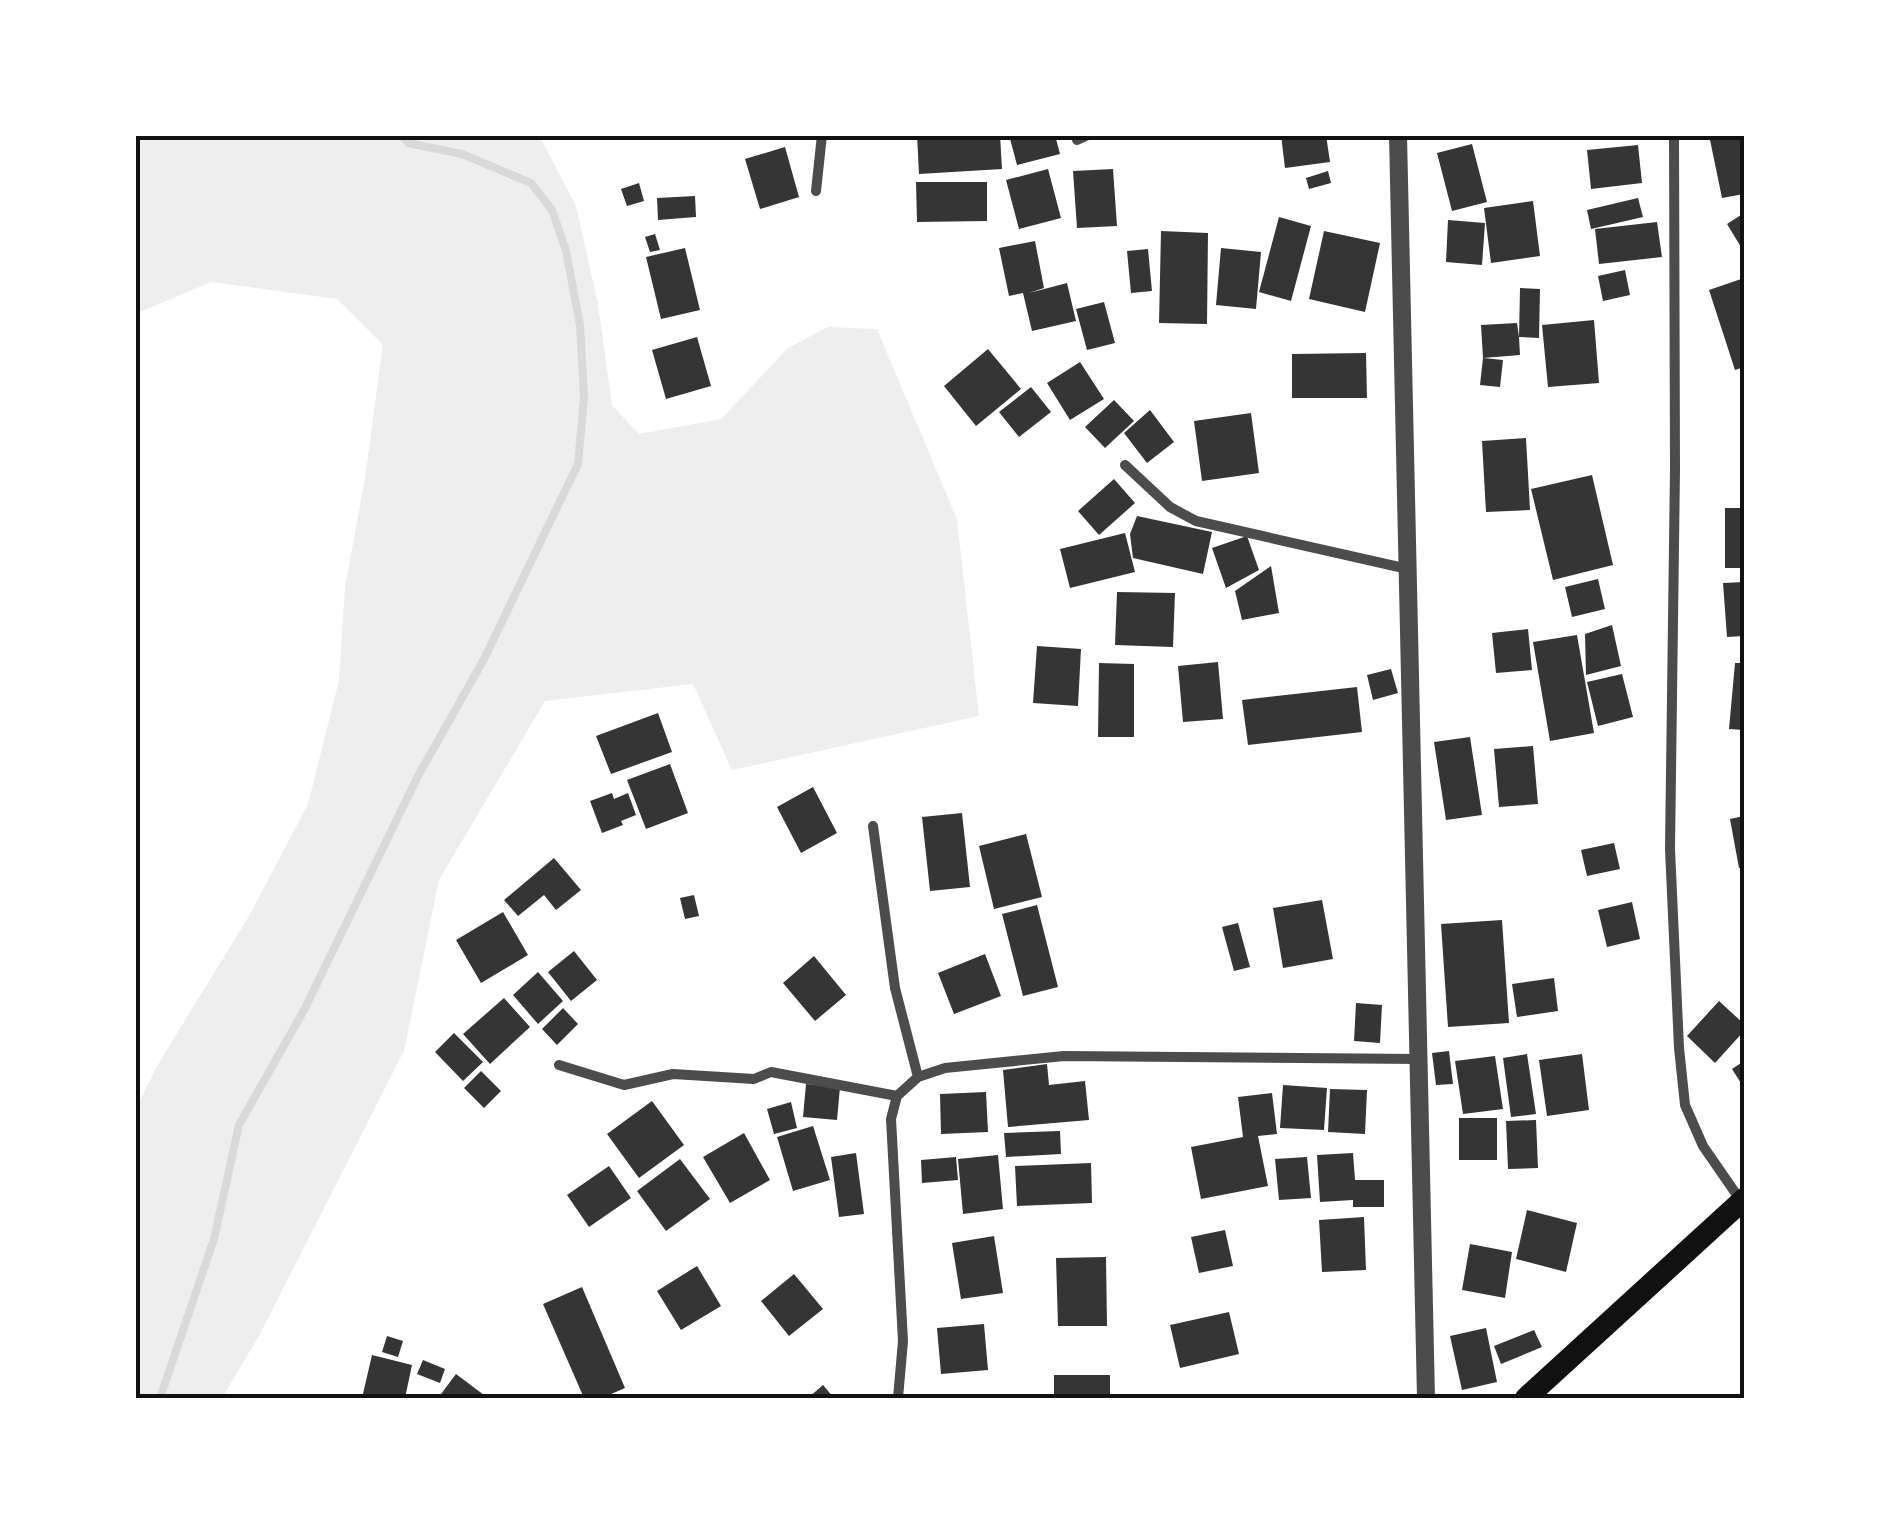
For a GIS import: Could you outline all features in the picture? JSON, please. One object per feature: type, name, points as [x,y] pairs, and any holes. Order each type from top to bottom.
[{"type":"highway","points":[[1526,1398],[1743,1200]]},
{"type":"street","points":[[816,191],[822,135]]},
{"type":"street","points":[[1398,135],[1430,1394]]},
{"type":"street","points":[[1674,135],[1670,849],[1679,1048],[1686,1105],[1702,1146],[1743,1200]]},
{"type":"street","points":[[1125,465],[1170,508],[1196,521],[1408,569]]},
{"type":"street","points":[[873,826],[895,988],[918,1077]]},
{"type":"street","points":[[898,1398],[903,1340],[891,1119],[897,1096],[918,1077],[945,1068],[1064,1056],[1419,1058]]},
{"type":"street","points":[[559,1065],[624,1084],[674,1074],[754,1079],[772,1072],[897,1096]]},
{"type":"shaded area","points":[[135,135],[539,135],[576,206],[598,304],[612,405],[639,434],[721,419],[788,348],[828,327],[877,329],[957,519],[979,716],[732,770],[693,684],[545,701],[439,880],[404,1051],[260,1334],[222,1398],[135,1398],[135,1110],[157,1066],[249,916],[308,804],[339,680],[345,587],[383,345],[337,299],[211,282],[135,314]]},
{"type":"building","points":[[917,135],[1000,135],[1002,169],[919,174]]},
{"type":"building","points":[[1009,135],[1055,135],[1060,154],[1017,165]]},
{"type":"building","points":[[1281,135],[1326,135],[1330,162],[1285,168]]},
{"type":"building","points":[[1709,135],[1744,135],[1744,194],[1722,198]]},
{"type":"building","points":[[1472,144],[1487,202],[1452,211],[1437,153]]},
{"type":"building","points":[[1638,145],[1642,183],[1591,189],[1587,150]]},
{"type":"building","points":[[785,147],[799,197],[760,209],[745,159]]},
{"type":"building","points":[[1048,169],[1061,218],[1019,229],[1006,180]]},
{"type":"building","points":[[1113,169],[1117,226],[1077,228],[1073,171]]},
{"type":"building","points":[[1328,171],[1331,183],[1309,189],[1306,178]]},
{"type":"building","points":[[916,182],[987,182],[987,221],[917,222]]},
{"type":"building","points":[[639,183],[644,201],[627,206],[621,189]]},
{"type":"building","points":[[695,196],[696,217],[658,220],[657,198]]},
{"type":"building","points":[[1638,198],[1643,217],[1591,229],[1587,210]]},
{"type":"building","points":[[1533,201],[1540,256],[1491,263],[1484,208]]},
{"type":"building","points":[[1744,213],[1744,252],[1727,224]]},
{"type":"building","points":[[1279,217],[1311,226],[1291,301],[1259,292]]},
{"type":"building","points":[[1448,220],[1485,223],[1482,265],[1446,262]]},
{"type":"building","points":[[1657,222],[1662,257],[1599,264],[1595,229]]},
{"type":"building","points":[[1161,231],[1208,233],[1207,324],[1159,323]]},
{"type":"building","points":[[1324,231],[1380,243],[1365,312],[1309,299]]},
{"type":"building","points":[[655,234],[660,250],[650,252],[645,237]]},
{"type":"building","points":[[1035,241],[1044,288],[1029,293],[1067,283],[1076,321],[1032,331],[1023,293],[1009,296],[999,248]]},
{"type":"building","points":[[685,248],[700,310],[661,319],[646,257]]},
{"type":"building","points":[[1221,248],[1261,252],[1256,309],[1216,305]]},
{"type":"building","points":[[1148,249],[1152,291],[1131,293],[1127,251]]},
{"type":"building","points":[[1625,270],[1630,295],[1603,301],[1598,276]]},
{"type":"building","points":[[1744,278],[1744,367],[1735,370],[1709,290]]},
{"type":"building","points":[[1520,288],[1540,289],[1539,338],[1519,337]]},
{"type":"building","points":[[1104,302],[1115,343],[1087,350],[1076,309]]},
{"type":"building","points":[[1594,320],[1599,383],[1548,387],[1542,325]]},
{"type":"building","points":[[1517,323],[1520,355],[1483,358],[1481,325]]},
{"type":"building","points":[[697,337],[711,386],[666,399],[652,350]]},
{"type":"building","points":[[988,349],[1021,389],[976,426],[944,386]]},
{"type":"building","points":[[1366,353],[1367,398],[1292,398],[1292,354]]},
{"type":"building","points":[[1483,358],[1503,360],[1500,387],[1480,385]]},
{"type":"building","points":[[1080,362],[1104,399],[1070,420],[1047,383]]},
{"type":"building","points":[[1031,387],[1051,412],[1019,437],[999,412]]},
{"type":"building","points":[[1114,400],[1134,421],[1105,448],[1085,427]]},
{"type":"building","points":[[1150,410],[1174,442],[1147,463],[1124,433]]},
{"type":"building","points":[[1251,413],[1259,473],[1202,481],[1194,421]]},
{"type":"building","points":[[1526,438],[1530,510],[1486,512],[1482,441]]},
{"type":"building","points":[[1592,475],[1613,565],[1553,580],[1531,489]]},
{"type":"building","points":[[1114,479],[1135,503],[1099,535],[1078,511]]},
{"type":"building","points":[[1725,508],[1744,508],[1744,568],[1725,568]]},
{"type":"building","points":[[1137,516],[1212,532],[1203,574],[1133,558],[1130,534]]},
{"type":"building","points":[[1125,533],[1135,572],[1070,588],[1060,549]]},
{"type":"building","points":[[1247,536],[1259,570],[1226,588],[1212,548]]},
{"type":"building","points":[[1271,566],[1279,613],[1242,620],[1235,591]]},
{"type":"building","points":[[1598,579],[1605,609],[1572,617],[1565,587]]},
{"type":"building","points":[[1744,582],[1744,636],[1727,637],[1723,583]]},
{"type":"building","points":[[1117,592],[1175,593],[1173,647],[1115,645]]},
{"type":"building","points":[[1612,625],[1621,666],[1586,675],[1585,634]]},
{"type":"building","points":[[1528,629],[1532,670],[1496,673],[1492,633]]},
{"type":"building","points":[[1577,635],[1594,733],[1550,741],[1533,642]]},
{"type":"building","points":[[1037,646],[1081,649],[1078,706],[1033,703]]},
{"type":"building","points":[[1218,662],[1223,719],[1183,722],[1178,666]]},
{"type":"building","points":[[1099,663],[1134,664],[1134,737],[1098,737]]},
{"type":"building","points":[[1735,663],[1744,663],[1744,730],[1729,729]]},
{"type":"building","points":[[1391,669],[1398,693],[1373,700],[1367,675]]},
{"type":"building","points":[[1622,674],[1633,717],[1598,726],[1587,682]]},
{"type":"building","points":[[1357,687],[1362,732],[1248,745],[1242,700]]},
{"type":"building","points":[[658,713],[672,752],[611,774],[596,736]]},
{"type":"building","points":[[1470,737],[1482,815],[1446,820],[1434,742]]},
{"type":"building","points":[[1533,746],[1538,804],[1499,807],[1494,749]]},
{"type":"building","points":[[670,764],[688,813],[646,829],[627,780]]},
{"type":"building","points":[[813,787],[837,833],[801,853],[777,807]]},
{"type":"building","points":[[612,793],[614,799],[628,793],[636,815],[602,833],[590,801]]},
{"type":"building","points":[[962,813],[970,887],[930,891],[922,817]]},
{"type":"building","points":[[1744,816],[1744,867],[1739,868],[1730,819]]},
{"type":"building","points":[[1026,834],[1042,897],[994,909],[979,846]]},
{"type":"building","points":[[1614,843],[1620,869],[1587,876],[1581,850]]},
{"type":"building","points":[[554,858],[581,890],[556,910],[544,895],[518,916],[504,900]]},
{"type":"building","points":[[694,895],[699,916],[685,919],[680,898]]},
{"type":"building","points":[[1322,900],[1333,959],[1283,968],[1273,908]]},
{"type":"building","points":[[1632,902],[1640,939],[1607,947],[1598,910]]},
{"type":"building","points":[[1037,905],[1058,987],[1023,996],[1002,914]]},
{"type":"building","points":[[503,912],[528,955],[481,983],[456,940]]},
{"type":"building","points":[[1502,920],[1509,1023],[1448,1027],[1441,924]]},
{"type":"building","points":[[1238,923],[1250,967],[1234,971],[1222,927]]},
{"type":"building","points":[[574,951],[597,980],[571,1001],[548,972]]},
{"type":"building","points":[[985,954],[1001,996],[954,1014],[938,973]]},
{"type":"building","points":[[814,956],[846,995],[815,1021],[783,983]]},
{"type":"building","points":[[538,972],[563,1001],[538,1024],[513,995]]},
{"type":"building","points":[[1554,978],[1558,1011],[1517,1017],[1512,984]]},
{"type":"building","points":[[504,998],[530,1027],[490,1064],[463,1034]]},
{"type":"building","points":[[1719,1001],[1744,1024],[1744,1031],[1715,1063],[1687,1036]]},
{"type":"building","points":[[1356,1003],[1382,1005],[1380,1043],[1354,1041]]},
{"type":"building","points":[[563,1008],[578,1024],[557,1045],[542,1029]]},
{"type":"building","points":[[454,1033],[483,1062],[463,1081],[435,1052]]},
{"type":"building","points":[[1449,1051],[1453,1084],[1436,1085],[1432,1053]]},
{"type":"building","points":[[1527,1054],[1536,1114],[1511,1117],[1503,1058]]},
{"type":"building","points":[[1582,1054],[1589,1110],[1547,1116],[1539,1060]]},
{"type":"building","points":[[1495,1056],[1503,1109],[1463,1114],[1455,1061]]},
{"type":"building","points":[[1744,1061],[1744,1088],[1732,1069]]},
{"type":"building","points":[[1047,1064],[1049,1085],[1085,1081],[1089,1120],[1008,1127],[1003,1070]]},
{"type":"building","points":[[481,1071],[501,1091],[484,1108],[464,1088]]},
{"type":"building","points":[[806,1084],[840,1087],[837,1120],[803,1117]]},
{"type":"building","points":[[1283,1085],[1327,1088],[1324,1130],[1280,1128]]},
{"type":"building","points":[[1330,1089],[1367,1090],[1365,1134],[1328,1132]]},
{"type":"building","points":[[986,1092],[988,1132],[941,1134],[940,1094]]},
{"type":"building","points":[[1272,1093],[1277,1134],[1258,1136],[1268,1186],[1201,1199],[1191,1147],[1243,1137],[1238,1097]]},
{"type":"building","points":[[652,1101],[684,1145],[639,1178],[607,1134]]},
{"type":"building","points":[[791,1102],[797,1128],[774,1134],[767,1109]]},
{"type":"building","points":[[1459,1118],[1497,1118],[1497,1160],[1459,1160]]},
{"type":"building","points":[[1536,1120],[1538,1168],[1508,1169],[1506,1121]]},
{"type":"building","points":[[813,1126],[830,1180],[793,1191],[777,1137]]},
{"type":"building","points":[[1060,1131],[1061,1154],[1006,1157],[1004,1133]]},
{"type":"building","points":[[744,1133],[770,1180],[730,1203],[703,1157]]},
{"type":"building","points":[[856,1153],[864,1214],[839,1217],[831,1157]]},
{"type":"building","points":[[1353,1153],[1355,1180],[1384,1180],[1384,1207],[1353,1207],[1353,1200],[1320,1202],[1317,1155]]},
{"type":"building","points":[[998,1155],[1003,1209],[963,1214],[958,1159]]},
{"type":"building","points":[[956,1157],[958,1180],[922,1183],[921,1160]]},
{"type":"building","points":[[1307,1157],[1311,1198],[1279,1200],[1275,1159]]},
{"type":"building","points":[[680,1159],[710,1199],[666,1231],[637,1191]]},
{"type":"building","points":[[1091,1163],[1092,1203],[1017,1206],[1015,1166]]},
{"type":"building","points":[[609,1166],[631,1198],[589,1227],[567,1195]]},
{"type":"building","points":[[1527,1210],[1577,1223],[1566,1272],[1516,1259]]},
{"type":"building","points":[[1364,1217],[1366,1270],[1322,1272],[1319,1220]]},
{"type":"building","points":[[1225,1230],[1233,1266],[1199,1273],[1191,1237]]},
{"type":"building","points":[[994,1236],[1003,1293],[961,1299],[952,1243]]},
{"type":"building","points":[[1470,1244],[1512,1252],[1505,1298],[1462,1290]]},
{"type":"building","points":[[1106,1257],[1107,1326],[1058,1326],[1056,1258]]},
{"type":"building","points":[[697,1266],[721,1306],[681,1330],[657,1291]]},
{"type":"building","points":[[794,1274],[823,1309],[789,1336],[761,1301]]},
{"type":"building","points":[[582,1287],[625,1388],[602,1398],[584,1398],[543,1304]]},
{"type":"building","points":[[1229,1312],[1239,1354],[1180,1368],[1170,1325]]},
{"type":"building","points":[[984,1324],[988,1370],[941,1374],[937,1328]]},
{"type":"building","points":[[1486,1328],[1497,1382],[1462,1390],[1450,1336]]},
{"type":"building","points":[[1534,1330],[1542,1347],[1501,1364],[1494,1346]]},
{"type":"building","points":[[387,1336],[403,1341],[398,1357],[382,1352]]},
{"type":"building","points":[[372,1355],[412,1365],[405,1398],[362,1398]]},
{"type":"building","points":[[423,1360],[445,1369],[440,1383],[417,1374]]},
{"type":"building","points":[[456,1374],[488,1398],[438,1398]]},
{"type":"building","points":[[1054,1375],[1110,1375],[1110,1398],[1054,1398]]},
{"type":"building","points":[[823,1385],[834,1398],[808,1398]]},
{"type":"waterway","points":[[160,1398],[214,1239],[239,1125],[304,1010],[418,776],[484,659],[578,464],[584,396],[580,325],[566,251],[552,210],[531,183],[462,154],[408,143],[402,135]]}]
